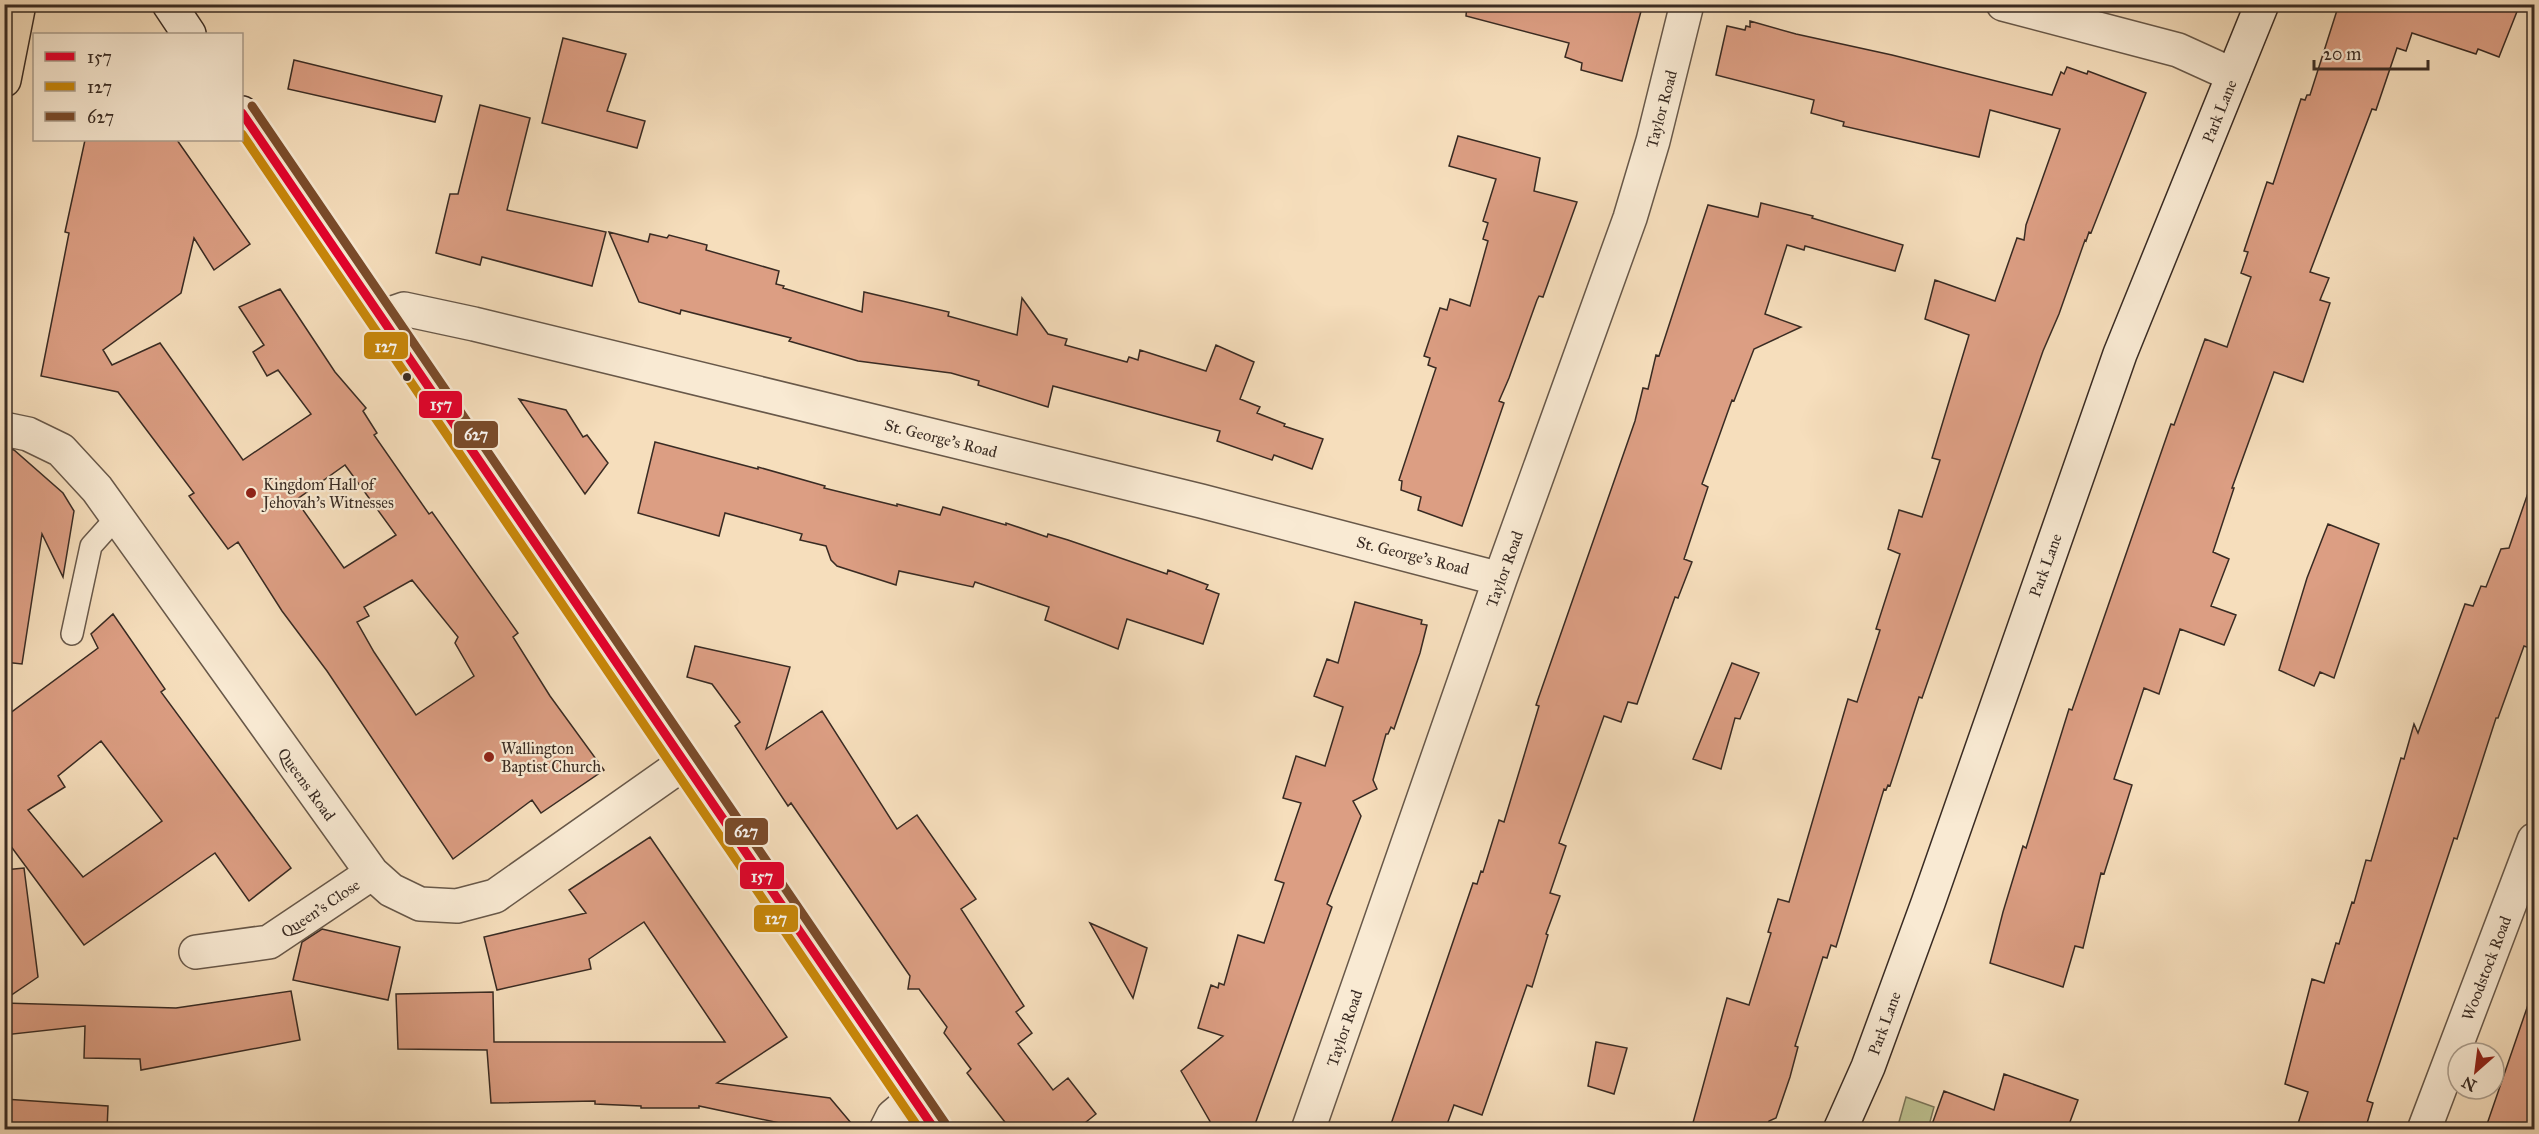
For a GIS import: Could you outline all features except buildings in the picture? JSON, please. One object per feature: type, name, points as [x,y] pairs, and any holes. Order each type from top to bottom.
[{"type":"main road","points":[[4,80],[19,4]]},
{"type":"street","points":[[169,4],[188,33]]},
{"type":"street","name":"Taylor Road","points":[[1308,1130],[1500,579],[1630,218],[1653,141],[1687,4]]},
{"type":"street","points":[[2003,4],[2178,50],[2234,75]]},
{"type":"street","name":"Park Lane","points":[[1840,1130],[1868,1067],[1924,914],[2120,354],[2262,4]]},
{"type":"street","points":[[243,114],[912,1100],[935,1130]]},
{"type":"street","name":"St. George's Road","points":[[381,316],[404,309],[474,324],[1212,504],[1500,579]]},
{"type":"street","name":"Queens Road","points":[[4,429],[28,434],[61,450],[97,489],[372,873],[391,890],[420,904],[457,906],[495,896],[684,763]]},
{"type":"street","name":"Woodstock Road","points":[[2424,1130],[2535,840]]},
{"type":"street","name":"Queen's Close","points":[[196,952],[269,942],[372,873]]},
{"type":"street","points":[[886,1130],[893,1116],[912,1100]]},
{"type":"lane","points":[[72,634],[91,546],[117,517]]},
{"type":"green space","points":[[1906,1097],[1934,1107],[1928,1129],[1897,1129]]},
{"type":"transit line","name":"627","points":[[252,106],[945,1123]]},
{"type":"transit line","name":"157","points":[[243,114],[935,1130]]},
{"type":"transit line","name":"127","points":[[243,135],[920,1130]]},
{"type":"place","name":"Kingdom Hall of Jehovah's Witnesses","points":[[251,493]]},
{"type":"place","name":"Wallington Baptist Church","points":[[489,757]]}]
